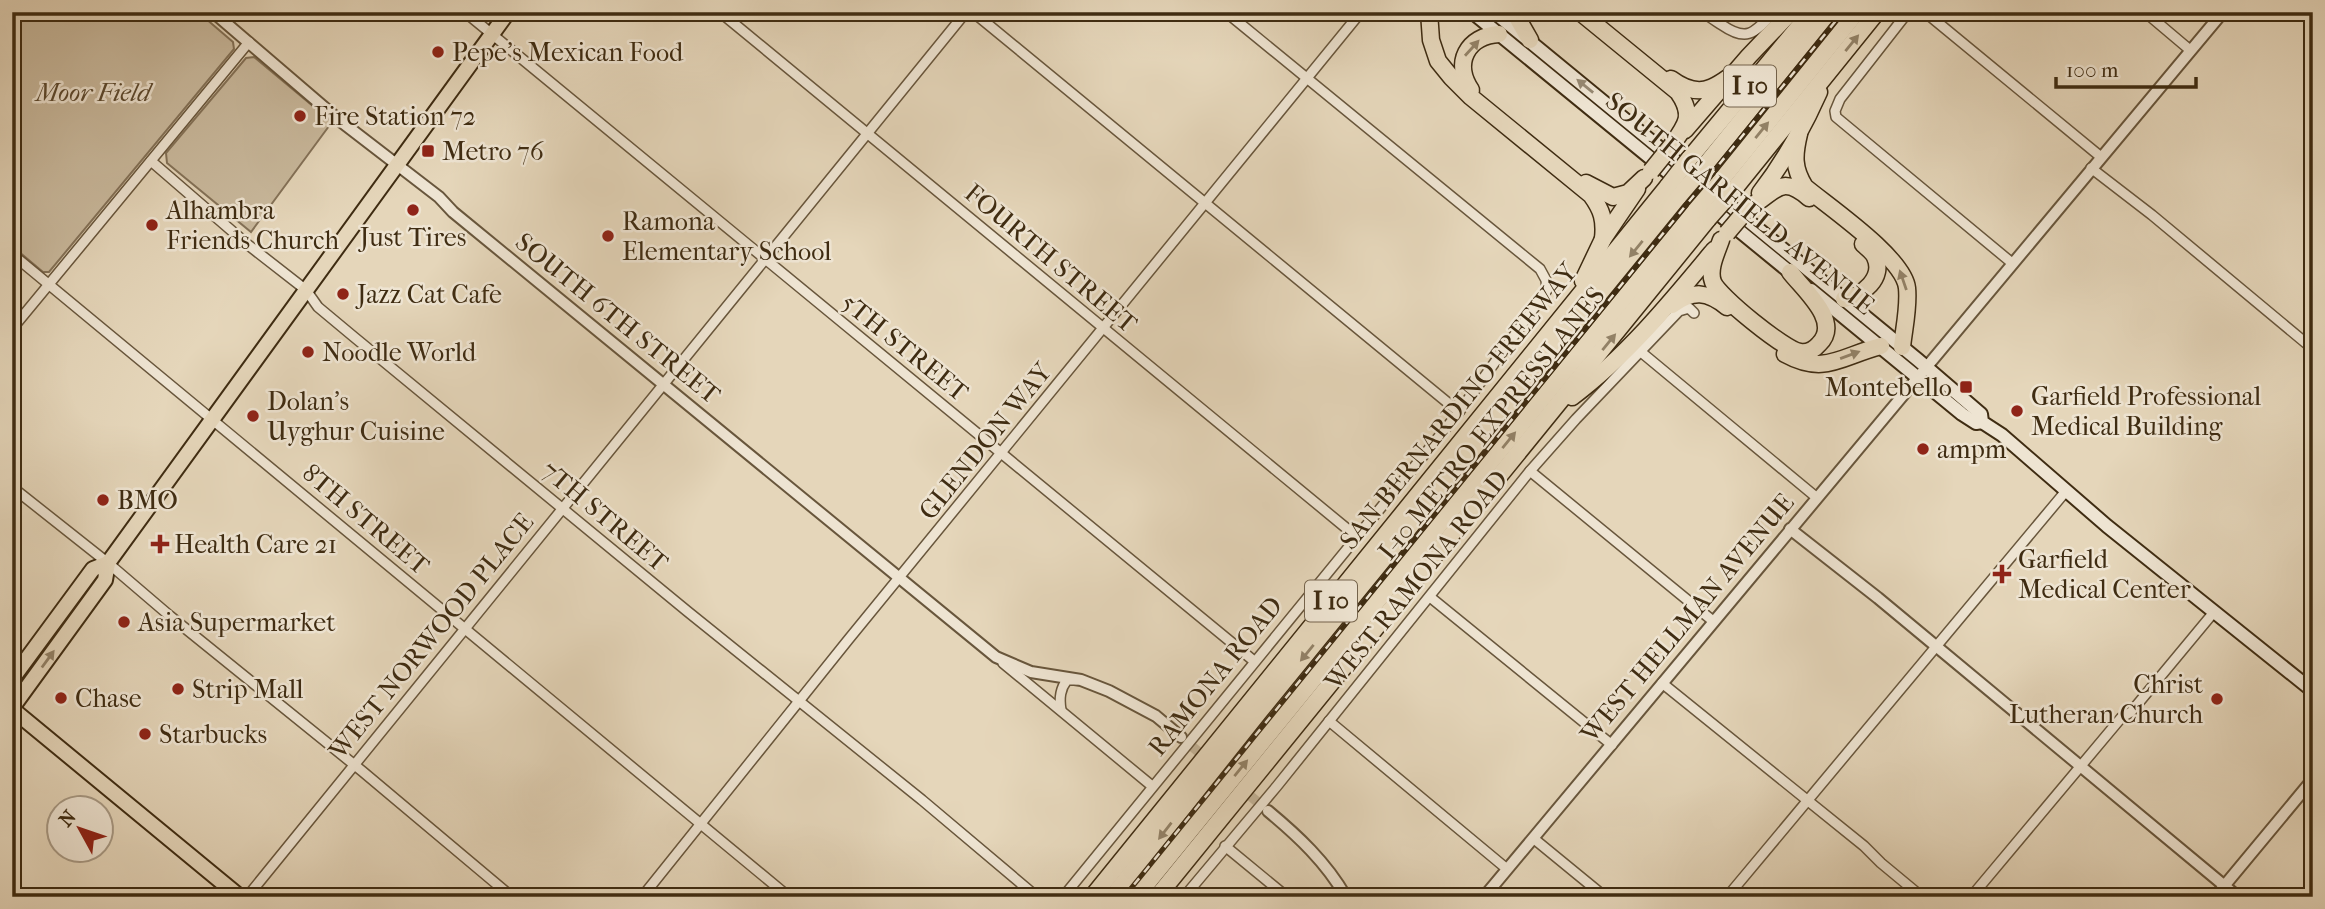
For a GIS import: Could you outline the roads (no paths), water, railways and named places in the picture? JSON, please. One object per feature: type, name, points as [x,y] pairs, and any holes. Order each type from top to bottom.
[{"type":"highway","points":[[1429,12],[1431,40],[1438,61],[1471,97],[1591,195],[1601,208],[1605,221],[1603,239]]},
{"type":"highway","points":[[1514,12],[1530,40]]},
{"type":"highway","points":[[1580,12],[1678,92],[1688,113],[1685,126],[1672,145]]},
{"type":"highway","points":[[1589,12],[1662,73],[1691,90],[1717,86],[1737,71]]},
{"type":"highway","points":[[1571,305],[1603,239],[1648,175],[1791,12]]},
{"type":"highway","name":"I 10","points":[[1696,164],[1811,12]]},
{"type":"highway","name":"I-10 METRO EXPRESSLANES","points":[[1112,897],[1673,191],[1829,12]]},
{"type":"highway","points":[[1725,188],[1857,12]]},
{"type":"highway","name":"I 10","points":[[1157,897],[1550,414],[1702,214],[1827,74],[1877,12]]},
{"type":"highway","points":[[1499,34],[1484,36],[1466,52],[1461,64],[1463,77],[1472,90],[1602,193],[1613,197],[1628,193],[1648,175]]},
{"type":"highway","points":[[1550,414],[1590,384],[1661,312],[1749,207],[1778,170],[1799,134],[1827,74]]},
{"type":"highway","points":[[1799,134],[1794,157],[1797,174],[1805,187],[1883,251],[1903,274],[1907,288],[1902,347]]},
{"type":"highway","points":[[1749,207],[1776,188],[1793,187],[1862,243],[1877,262],[1875,278],[1855,297],[1844,299]]},
{"type":"highway","name":"SAN BERNARDINO FREEWAY","points":[[1091,897],[1571,305],[1673,191]]},
{"type":"highway","name":"I-10 METRO EXPRESSLANES","points":[[1136,897],[1702,214]]},
{"type":"highway","points":[[1724,237],[1712,266],[1713,281],[1721,294],[1776,340],[1789,349],[1802,353],[1813,350],[1822,342],[1826,333],[1826,322],[1822,312],[1790,272]]},
{"type":"highway","points":[[1661,312],[1695,293],[1707,295],[1721,302],[1785,354],[1803,364],[1820,366],[1881,346]]},
{"type":"main road","points":[[240,897],[12,709],[105,580],[108,563],[508,12]]},
{"type":"main road","name":"SOUTH GARFIELD AVENUE","points":[[1472,12],[1881,346],[1923,373]]},
{"type":"main road","name":"SOUTH GARFIELD AVENUE","points":[[1494,12],[1902,347],[1923,373]]},
{"type":"main road","points":[[1923,373],[1980,414],[1982,422],[2002,435],[2066,492],[2313,691]]},
{"type":"main road","points":[[12,679],[93,569],[108,563]]},
{"type":"street","name":"SOUTH 6TH STREET","points":[[213,12],[339,120],[432,192],[1152,786]]},
{"type":"street","name":"5TH STREET","points":[[465,12],[1254,661]]},
{"type":"street","name":"FOURTH STREET","points":[[720,12],[1357,537]]},
{"type":"street","name":"WEST NORWOOD PLACE","points":[[247,897],[966,12]]},
{"type":"street","points":[[973,12],[1459,412]]},
{"type":"street","points":[[1226,12],[1307,78]]},
{"type":"street","name":"GLENDON WAY","points":[[642,897],[1361,12]]},
{"type":"street","points":[[1703,12],[1735,35],[1757,30],[1774,12]]},
{"type":"street","points":[[1908,12],[1840,99],[1835,111],[1836,117],[2012,264]]},
{"type":"street","points":[[1925,12],[2101,157]]},
{"type":"street","points":[[2145,12],[2190,50]]},
{"type":"street","name":"WEST HELLMAN AVENUE","points":[[1484,897],[2223,12]]},
{"type":"street","points":[[2306,12],[2313,18]]},
{"type":"street","points":[[12,329],[249,42]]},
{"type":"street","name":"RAMONA ROAD","points":[[1063,897],[1459,412],[1547,290],[1546,280],[1540,270],[1307,78]]},
{"type":"street","name":"7TH STREET","points":[[151,161],[247,244],[306,290],[318,307],[1037,897]]},
{"type":"street","points":[[2091,168],[2152,215],[2313,349]]},
{"type":"street","name":"8TH STREET","points":[[12,254],[789,897]]},
{"type":"street","name":"WEST RAMONA ROAD","points":[[1184,897],[1329,722],[1530,471],[1679,311],[1689,309],[1694,313]]},
{"type":"street","points":[[1642,352],[1816,498]]},
{"type":"street","points":[[1530,471],[1713,621]]},
{"type":"street","points":[[12,487],[354,764],[512,897]]},
{"type":"street","points":[[1727,897],[2066,492]]},
{"type":"street","points":[[1790,529],[1878,598],[2238,897]]},
{"type":"street","points":[[1430,597],[1612,745]]},
{"type":"street","points":[[1971,897],[2214,612]]},
{"type":"street","name":"SOUTH 6TH STREET","points":[[996,657],[1031,672],[1081,680],[1139,706],[1181,737]]},
{"type":"street","points":[[1061,710],[1059,701],[1062,686],[1067,680],[1081,680]]},
{"type":"street","points":[[1662,682],[1808,800],[1922,897]]},
{"type":"street","points":[[1329,722],[1507,869]]},
{"type":"street","points":[[2215,897],[2313,779]]},
{"type":"street","points":[[1268,811],[1304,842],[1343,894]]},
{"type":"street","points":[[1533,838],[1605,897]]},
{"type":"street","points":[[1225,846],[1287,897]]},
{"type":"tunnel","points":[[1181,737],[1268,811]]},
{"type":"railway","points":[[1124,897],[1843,12]]},
{"type":"place","name":"Pepe's Mexican Food","points":[[438,52]]},
{"type":"place","name":"Fire Station 72","points":[[300,116]]},
{"type":"place","name":"Metro 76","points":[[428,151]]},
{"type":"place","name":"Just Tires","points":[[413,210]]},
{"type":"place","name":"Alhambra Friends Church","points":[[152,225]]},
{"type":"place","name":"Ramona Elementary School","points":[[608,236]]},
{"type":"place","name":"Jazz Cat Cafe","points":[[343,294]]},
{"type":"place","name":"Noodle World","points":[[308,352]]},
{"type":"place","name":"Montebello","points":[[1966,387]]},
{"type":"place","name":"Garfield Professional Medical Building","points":[[2017,411]]},
{"type":"place","name":"Dolan's Uyghur Cuisine","points":[[253,416]]},
{"type":"place","name":"ampm","points":[[1923,449]]},
{"type":"place","name":"BMO","points":[[103,500]]},
{"type":"place","name":"Health Care 21","points":[[160,544]]},
{"type":"place","name":"Garfield Medical Center","points":[[2002,574]]},
{"type":"place","name":"Asia Supermarket","points":[[124,622]]},
{"type":"place","name":"Strip Mall","points":[[178,689]]},
{"type":"place","name":"Chase","points":[[61,698]]},
{"type":"place","name":"Christ Lutheran Church","points":[[2217,699]]},
{"type":"place","name":"Starbucks","points":[[145,734]]},
{"type":"park label","name":"Moor Field","points":[[93,92]]}]
